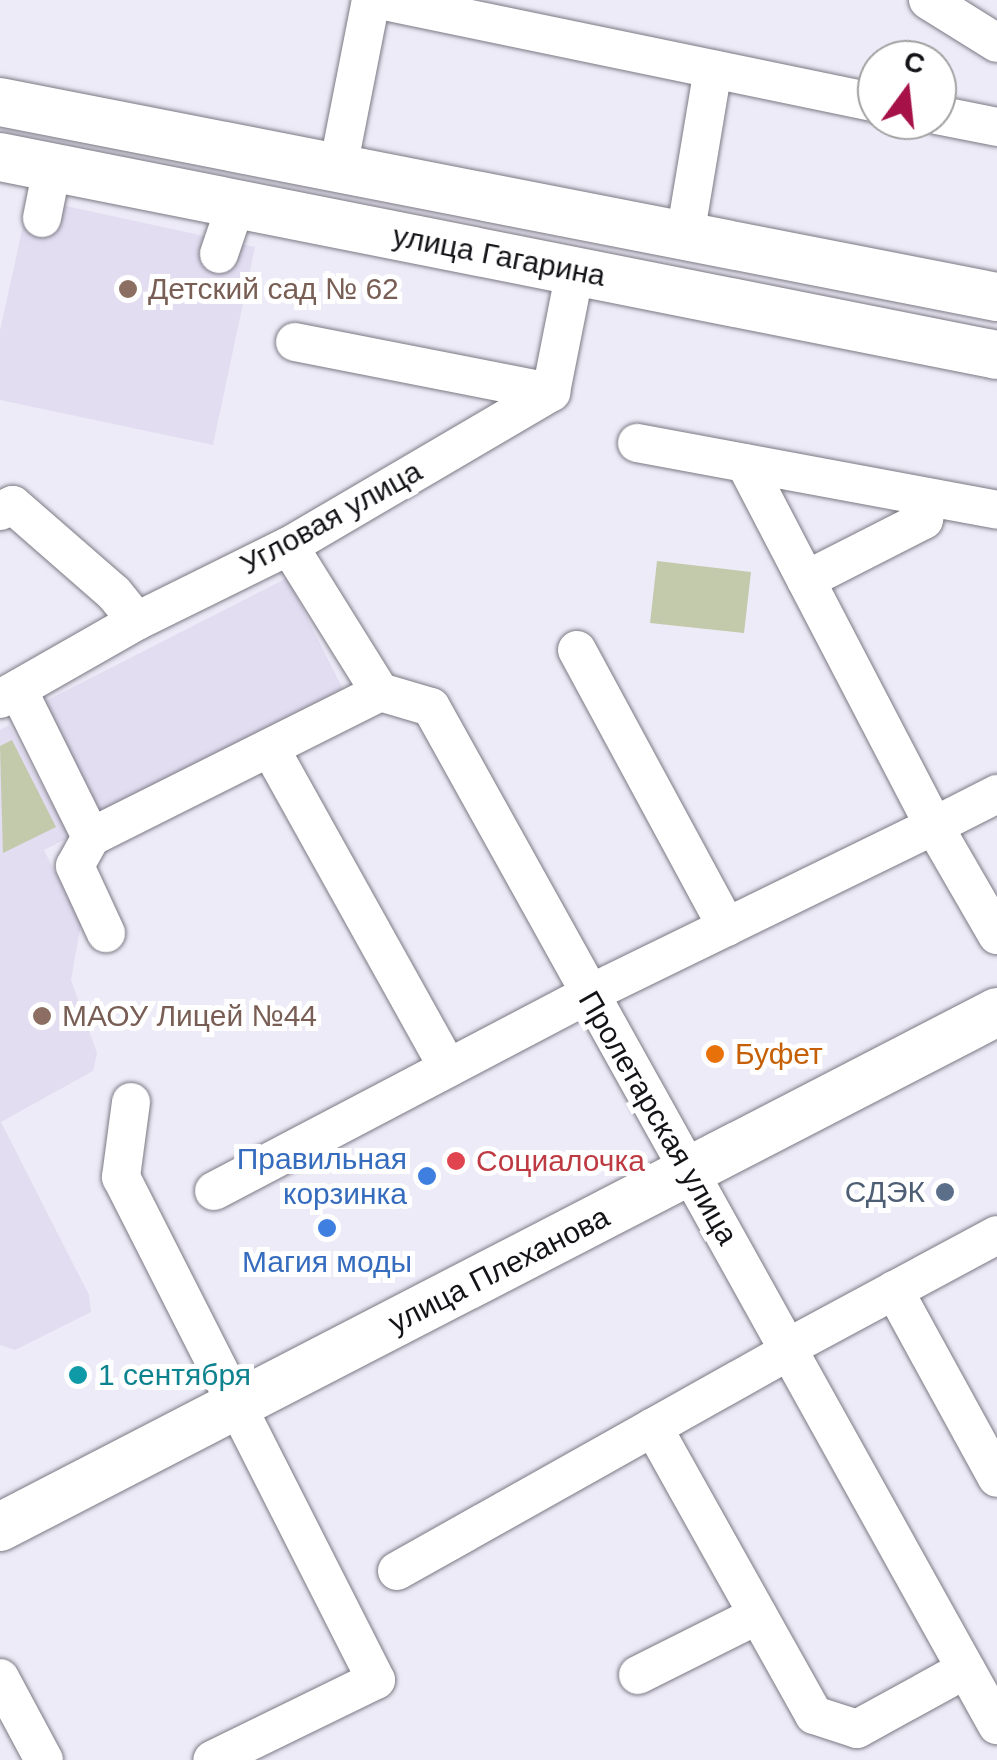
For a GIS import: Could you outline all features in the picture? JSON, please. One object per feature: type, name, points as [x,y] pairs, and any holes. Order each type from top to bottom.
[{"type":"main road","name":"улица Гагарина","points":[[0,102],[997,297]]},
{"type":"main road","name":"улица Гагарина","points":[[0,158],[993,351]]},
{"type":"main road","name":"улица Плеханова","points":[[0,1526],[997,1012]]},
{"type":"street","points":[[338,168],[371,0]]},
{"type":"street","points":[[379,0],[857,99]]},
{"type":"street","points":[[928,0],[997,43]]},
{"type":"street","points":[[685,236],[713,69]]},
{"type":"street","points":[[957,119],[997,128]]},
{"type":"street","points":[[42,218],[52,168]]},
{"type":"street","points":[[219,254],[236,204]]},
{"type":"street","points":[[295,342],[551,392],[575,271]]},
{"type":"street","name":"Угловая улица","points":[[9,695],[137,620],[290,546],[551,392]]},
{"type":"street","points":[[637,443],[997,510]]},
{"type":"street","points":[[745,463],[934,826],[997,935]]},
{"type":"street","points":[[806,580],[924,520],[928,497]]},
{"type":"street","points":[[0,511],[12,504],[114,592],[137,620]]},
{"type":"street","points":[[106,933],[74,866],[91,837],[380,692],[290,546]]},
{"type":"street","points":[[577,650],[728,927]]},
{"type":"street","name":"Пролетарская улица","points":[[380,692],[431,707],[997,1725]]},
{"type":"street","points":[[9,695],[91,837]]},
{"type":"street","points":[[270,748],[448,1068]]},
{"type":"street","points":[[214,1191],[588,995],[997,794]]},
{"type":"street","points":[[132,1102],[121,1177],[376,1680],[212,1760]]},
{"type":"street","points":[[397,1571],[997,1235]]},
{"type":"street","points":[[894,1290],[997,1478]]},
{"type":"street","points":[[653,1427],[814,1715],[857,1729],[966,1669]]},
{"type":"street","points":[[638,1675],[758,1615]]},
{"type":"street","points":[[0,1678],[44,1760]]},
{"type":"shaded area","name":"Детский сад № 62","points":[[29,198],[255,247],[213,445],[0,400],[0,331]]},
{"type":"shaded area","points":[[287,578],[349,701],[97,829],[34,707]]},
{"type":"shaded area","name":"МАОУ Лицей №44","points":[[9,725],[70,837],[44,850],[81,924],[71,980],[97,1053],[93,1071],[1,1122],[89,1295],[91,1312],[15,1350],[0,1345],[0,730]]},
{"type":"green space","points":[[657,561],[751,572],[744,633],[650,623]]},
{"type":"green space","points":[[12,740],[56,827],[3,853],[0,746]]},
{"type":"place","name":"Детский сад № 62","points":[[128,289]]},
{"type":"place","name":"МАОУ Лицей №44","points":[[42,1016]]},
{"type":"place","name":"Буфет","points":[[715,1054]]},
{"type":"place","name":"Социалочка","points":[[456,1161]]},
{"type":"place","name":"Правильная корзинка","points":[[427,1176]]},
{"type":"place","name":"СДЭК","points":[[945,1192]]},
{"type":"place","name":"Магия моды","points":[[327,1228]]},
{"type":"place","name":"1 сентября","points":[[78,1375]]}]
